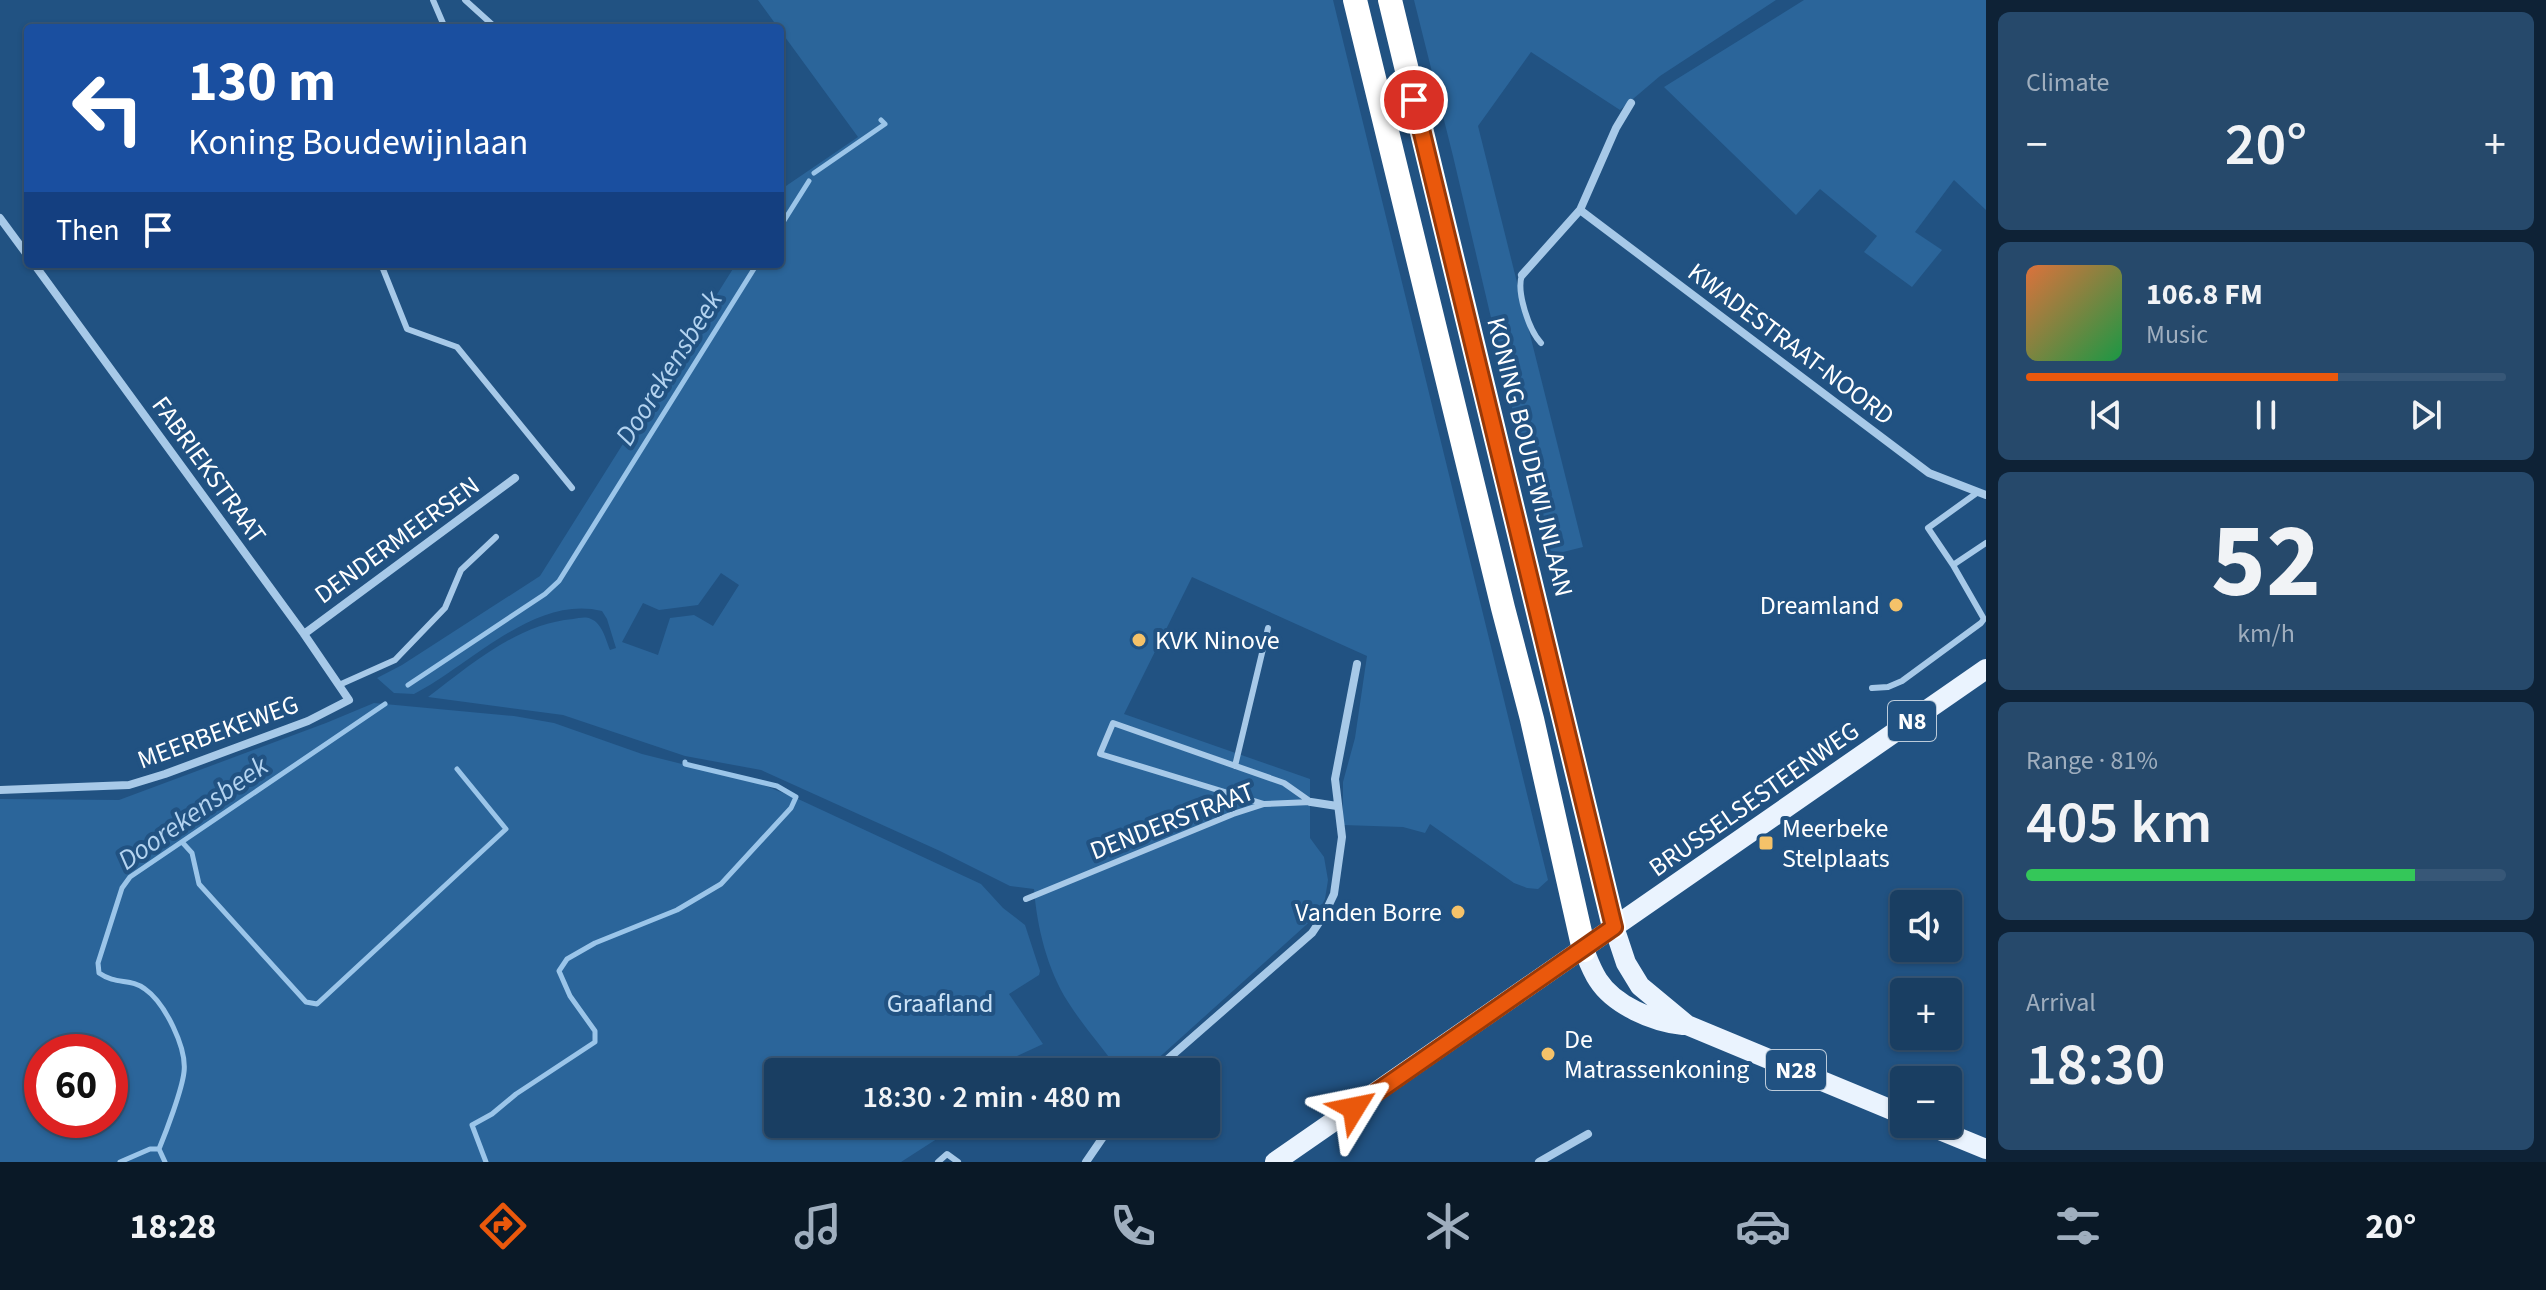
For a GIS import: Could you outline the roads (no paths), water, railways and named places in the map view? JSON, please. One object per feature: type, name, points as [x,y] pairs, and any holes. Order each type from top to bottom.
[{"type":"highway","name":"N28","points":[[1355,0],[1532,719],[1584,950]]},
{"type":"highway","name":"KONING BOUDEWIJNLAAN","points":[[1390,0],[1614,927]]},
{"type":"main road","name":"BRUSSELSESTEENWEG","points":[[1275,1162],[1986,669]]},
{"type":"main road","name":"N28","points":[[1614,927],[1626,963],[1640,986],[1687,1025]]},
{"type":"main road","name":"N28","points":[[1584,950],[1598,981],[1624,1005],[1667,1023],[1687,1025],[1890,1109]]},
{"type":"main road","points":[[1959,1138],[1986,1149]]},
{"type":"street","points":[[1522,275],[1580,210],[1616,128],[1631,103]]},
{"type":"street","name":"KWADESTRAAT-NOORD","points":[[1580,210],[1929,473],[1982,494]]},
{"type":"street","points":[[0,218],[24,251]]},
{"type":"street","name":"FABRIEKSTRAAT","points":[[37,268],[349,700]]},
{"type":"street","name":"DENDERMEERSEN","points":[[304,634],[515,478]]},
{"type":"street","points":[[1169,1058],[1312,933],[1334,894],[1342,837],[1335,779],[1357,664]]},
{"type":"street","name":"MEERBEKEWEG","points":[[0,790],[129,785],[308,721],[349,700]]},
{"type":"street","name":"DENDERSTRAAT","points":[[1311,802],[1337,806]]},
{"type":"street","points":[[1539,1162],[1588,1134]]},
{"type":"street","points":[[1086,1162],[1102,1138]]},
{"type":"lane","points":[[433,0],[442,24]]},
{"type":"lane","points":[[465,0],[492,24]]},
{"type":"lane","points":[[383,268],[407,329],[457,347],[572,488]]},
{"type":"lane","points":[[1522,275],[1518,286],[1534,335],[1541,343]]},
{"type":"lane","points":[[1872,688],[1888,687],[1902,681],[1984,619],[1928,528],[1982,494]]},
{"type":"lane","points":[[339,685],[395,660],[445,608],[461,570],[496,537]]},
{"type":"lane","points":[[1953,565],[1986,543]]},
{"type":"lane","points":[[1235,766],[1268,628]]},
{"type":"lane","points":[[1264,804],[1100,754],[1113,723],[1284,783],[1311,802]]},
{"type":"lane","name":"DENDERSTRAAT","points":[[1026,899],[1233,814],[1264,804],[1311,802]]},
{"type":"lane","points":[[938,1162],[947,1154],[958,1162]]},
{"type":"waterway","name":"Doorekensbeek","points":[[814,173],[885,124],[881,120]]},
{"type":"waterway","name":"Doorekensbeek","points":[[784,221],[809,181]]},
{"type":"waterway","name":"Doorekensbeek","points":[[408,685],[545,594],[559,581],[755,268]]},
{"type":"waterway","name":"Doorekensbeek","points":[[165,1162],[159,1149],[184,1072],[178,1039],[160,1004],[145,989],[99,973],[98,963],[122,888],[130,877],[385,704]]},
{"type":"waterway","points":[[486,1162],[472,1125],[595,1042],[595,1031],[570,996],[559,971],[567,959],[595,943],[677,910],[721,884],[791,808],[796,797],[777,786],[685,762]]},
{"type":"waterway","points":[[182,842],[192,853],[199,884],[306,1002],[317,1004],[506,829],[457,769]]},
{"type":"waterway","name":"Doorekensbeek","points":[[120,1162],[150,1149],[159,1149]]},
{"type":"place","name":"Dreamland","points":[[1896,605]]},
{"type":"place","name":"KVK Ninove","points":[[1139,640]]},
{"type":"place","name":"Meerbeke Stelplaats","points":[[1766,843]]},
{"type":"place","name":"Vanden Borre","points":[[1458,912]]},
{"type":"place","name":"De Matrassenkoning","points":[[1548,1054]]},
{"type":"park label","name":"Graafland","points":[[940,1003]]}]
